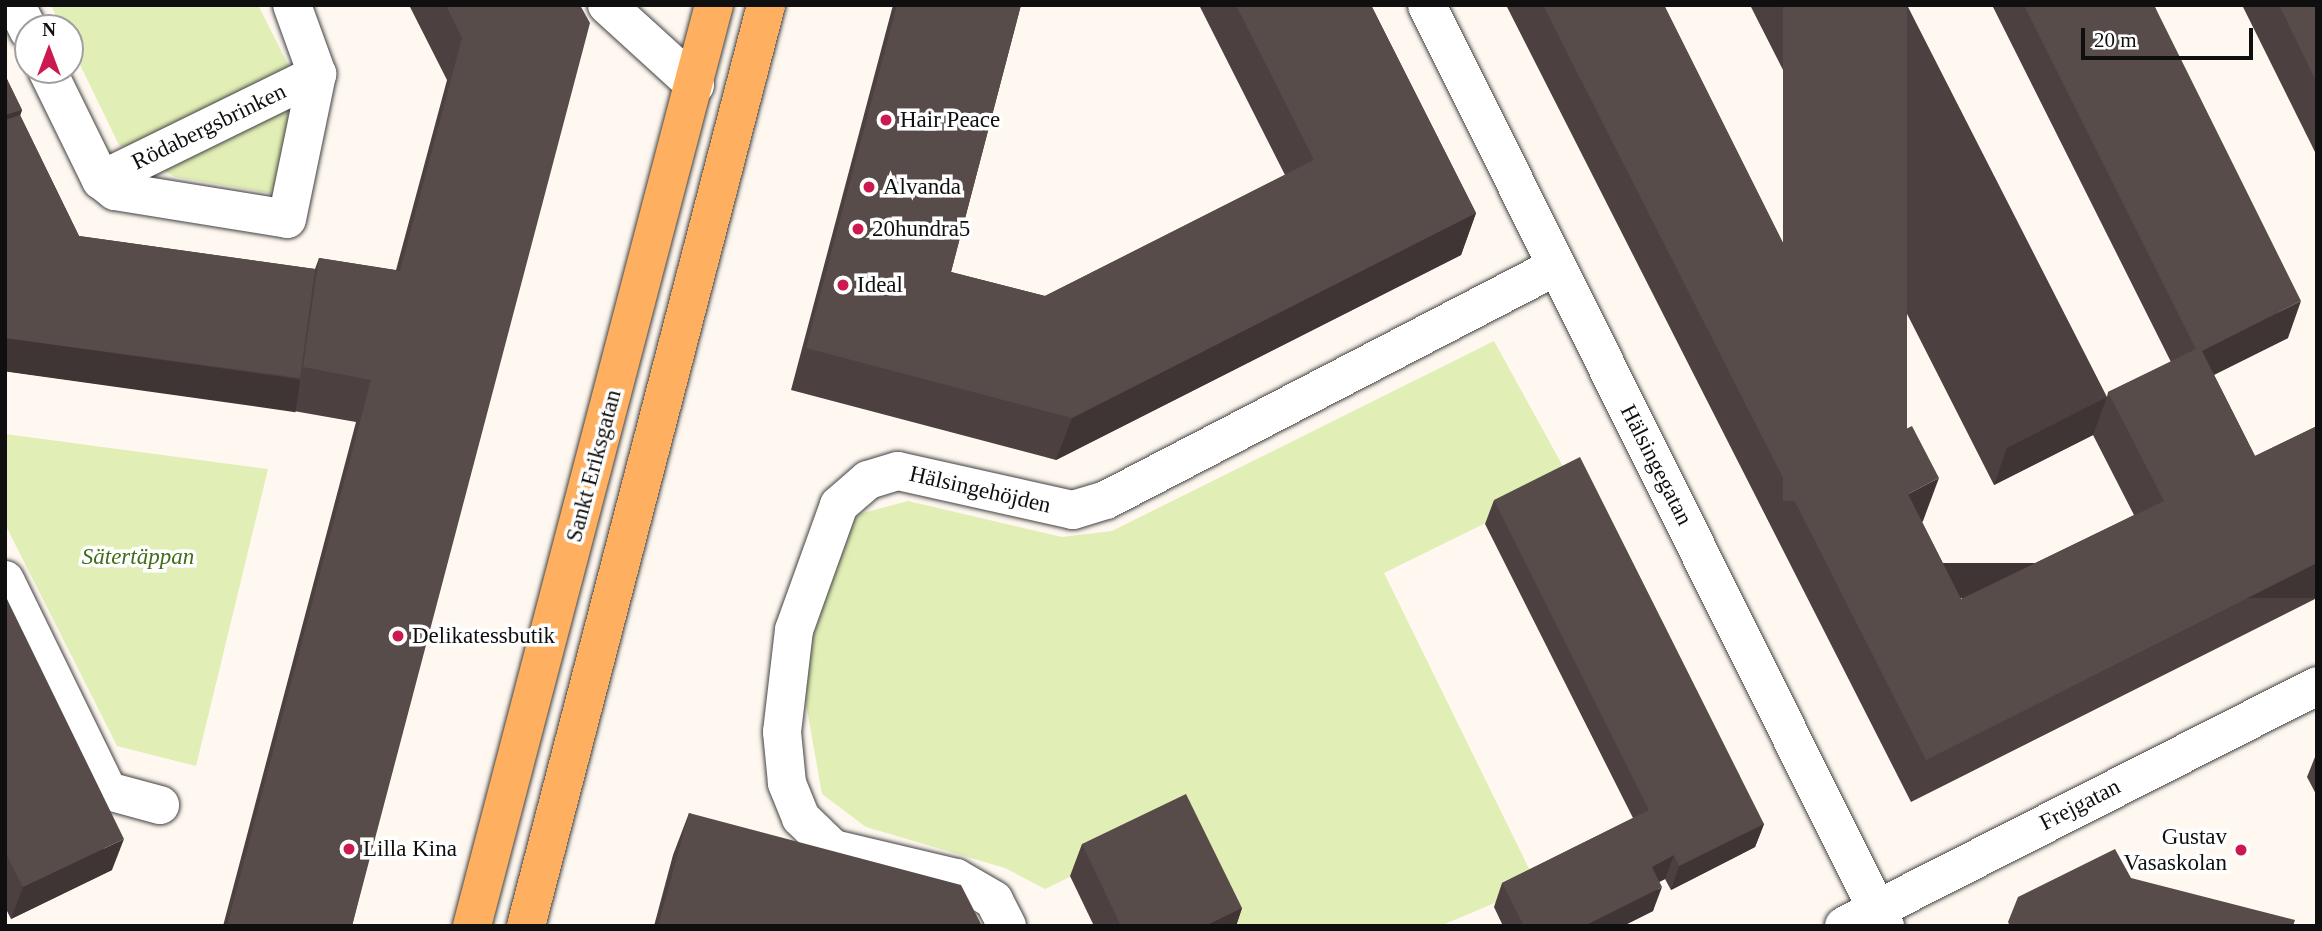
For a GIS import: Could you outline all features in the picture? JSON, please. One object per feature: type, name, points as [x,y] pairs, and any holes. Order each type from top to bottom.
[{"type":"main road","name":"Sankt Eriksgatan","points":[[472,926],[714,5]]},
{"type":"main road","name":"Sankt Eriksgatan","points":[[526,926],[766,5]]},
{"type":"street","points":[[292,5],[317,74]]},
{"type":"street","points":[[607,5],[695,85]]},
{"type":"street","name":"Hälsingegatan","points":[[1427,5],[1557,266],[1868,920]]},
{"type":"street","name":"Rödabergsbrinken","points":[[317,74],[287,219],[115,191],[101,180],[317,74]]},
{"type":"street","points":[[54,84],[101,180]]},
{"type":"street","name":"Hälsingehöjden","points":[[1007,926],[994,900],[956,878],[833,849],[801,818],[787,783],[782,732],[793,630],[839,505],[868,480],[898,471],[1073,510],[1106,500],[1557,266]]},
{"type":"street","points":[[5,580],[108,791],[160,805]]},
{"type":"street","name":"Frejgatan","points":[[1868,920],[2317,686]]},
{"type":"green space","points":[[51,5],[258,5],[296,80],[275,194],[175,177],[119,145],[84,73],[84,14],[55,14]]},
{"type":"green space","points":[[1494,341],[1571,481],[1384,573],[1537,885],[1440,926],[1224,926],[1175,826],[1045,889],[1005,868],[866,827],[822,794],[805,698],[812,639],[848,528],[859,514],[908,501],[1062,537],[1112,531]]},
{"type":"green space","name":"Sätertäppan","points":[[5,434],[268,469],[196,766],[117,746],[5,524]]},
{"type":"building","points":[[446,5],[580,5],[590,23],[352,926],[227,926],[371,380],[303,367],[319,258],[400,271],[462,38]]},
{"type":"building","points":[[897,5],[1021,5],[951,272],[1045,296],[1314,160],[1236,5],[1371,5],[1476,213],[1072,418],[806,348]]},
{"type":"building","points":[[1543,5],[1664,5],[1831,339],[1861,323],[1888,378],[1857,393],[1881,441],[1912,426],[1939,478],[1908,494],[1961,599],[2164,501],[2108,392],[2200,347],[2255,456],[2317,426],[2317,563],[1926,760]]},
{"type":"building","points":[[1783,5],[1907,5],[1907,501],[1783,501]]},
{"type":"building","points":[[2024,5],[2154,5],[2301,301],[2202,351],[2200,347],[2196,349]]},
{"type":"building","points":[[2279,5],[2317,5],[2317,83]]},
{"type":"building","points":[[5,75],[22,110],[5,115]]},
{"type":"building","points":[[20,115],[79,236],[315,269],[300,378],[5,338],[5,120]]},
{"type":"building","points":[[1580,457],[1764,824],[1679,866],[1674,855],[1652,867],[1662,887],[1584,926],[1524,926],[1502,883],[1649,810],[1494,500]]},
{"type":"building","points":[[5,595],[124,839],[23,887],[5,852]]},
{"type":"building","points":[[1186,794],[1242,908],[1205,926],[1121,926],[1082,844]]},
{"type":"building","points":[[689,813],[961,885],[982,926],[658,926]]},
{"type":"building","points":[[2115,849],[2131,878],[2295,920],[2293,926],[2010,926],[2008,922],[2018,897]]},
{"type":"place","name":"Hair Peace","points":[[886,120]]},
{"type":"place","name":"Alvanda","points":[[869,187]]},
{"type":"place","name":"20hundra5","points":[[858,229]]},
{"type":"place","name":"Ideal","points":[[843,285]]},
{"type":"place","name":"Delikatessbutik","points":[[398,636]]},
{"type":"place","name":"Lilla Kina","points":[[349,849]]},
{"type":"place","name":"Gustav Vasaskolan","points":[[2241,850]]}]
